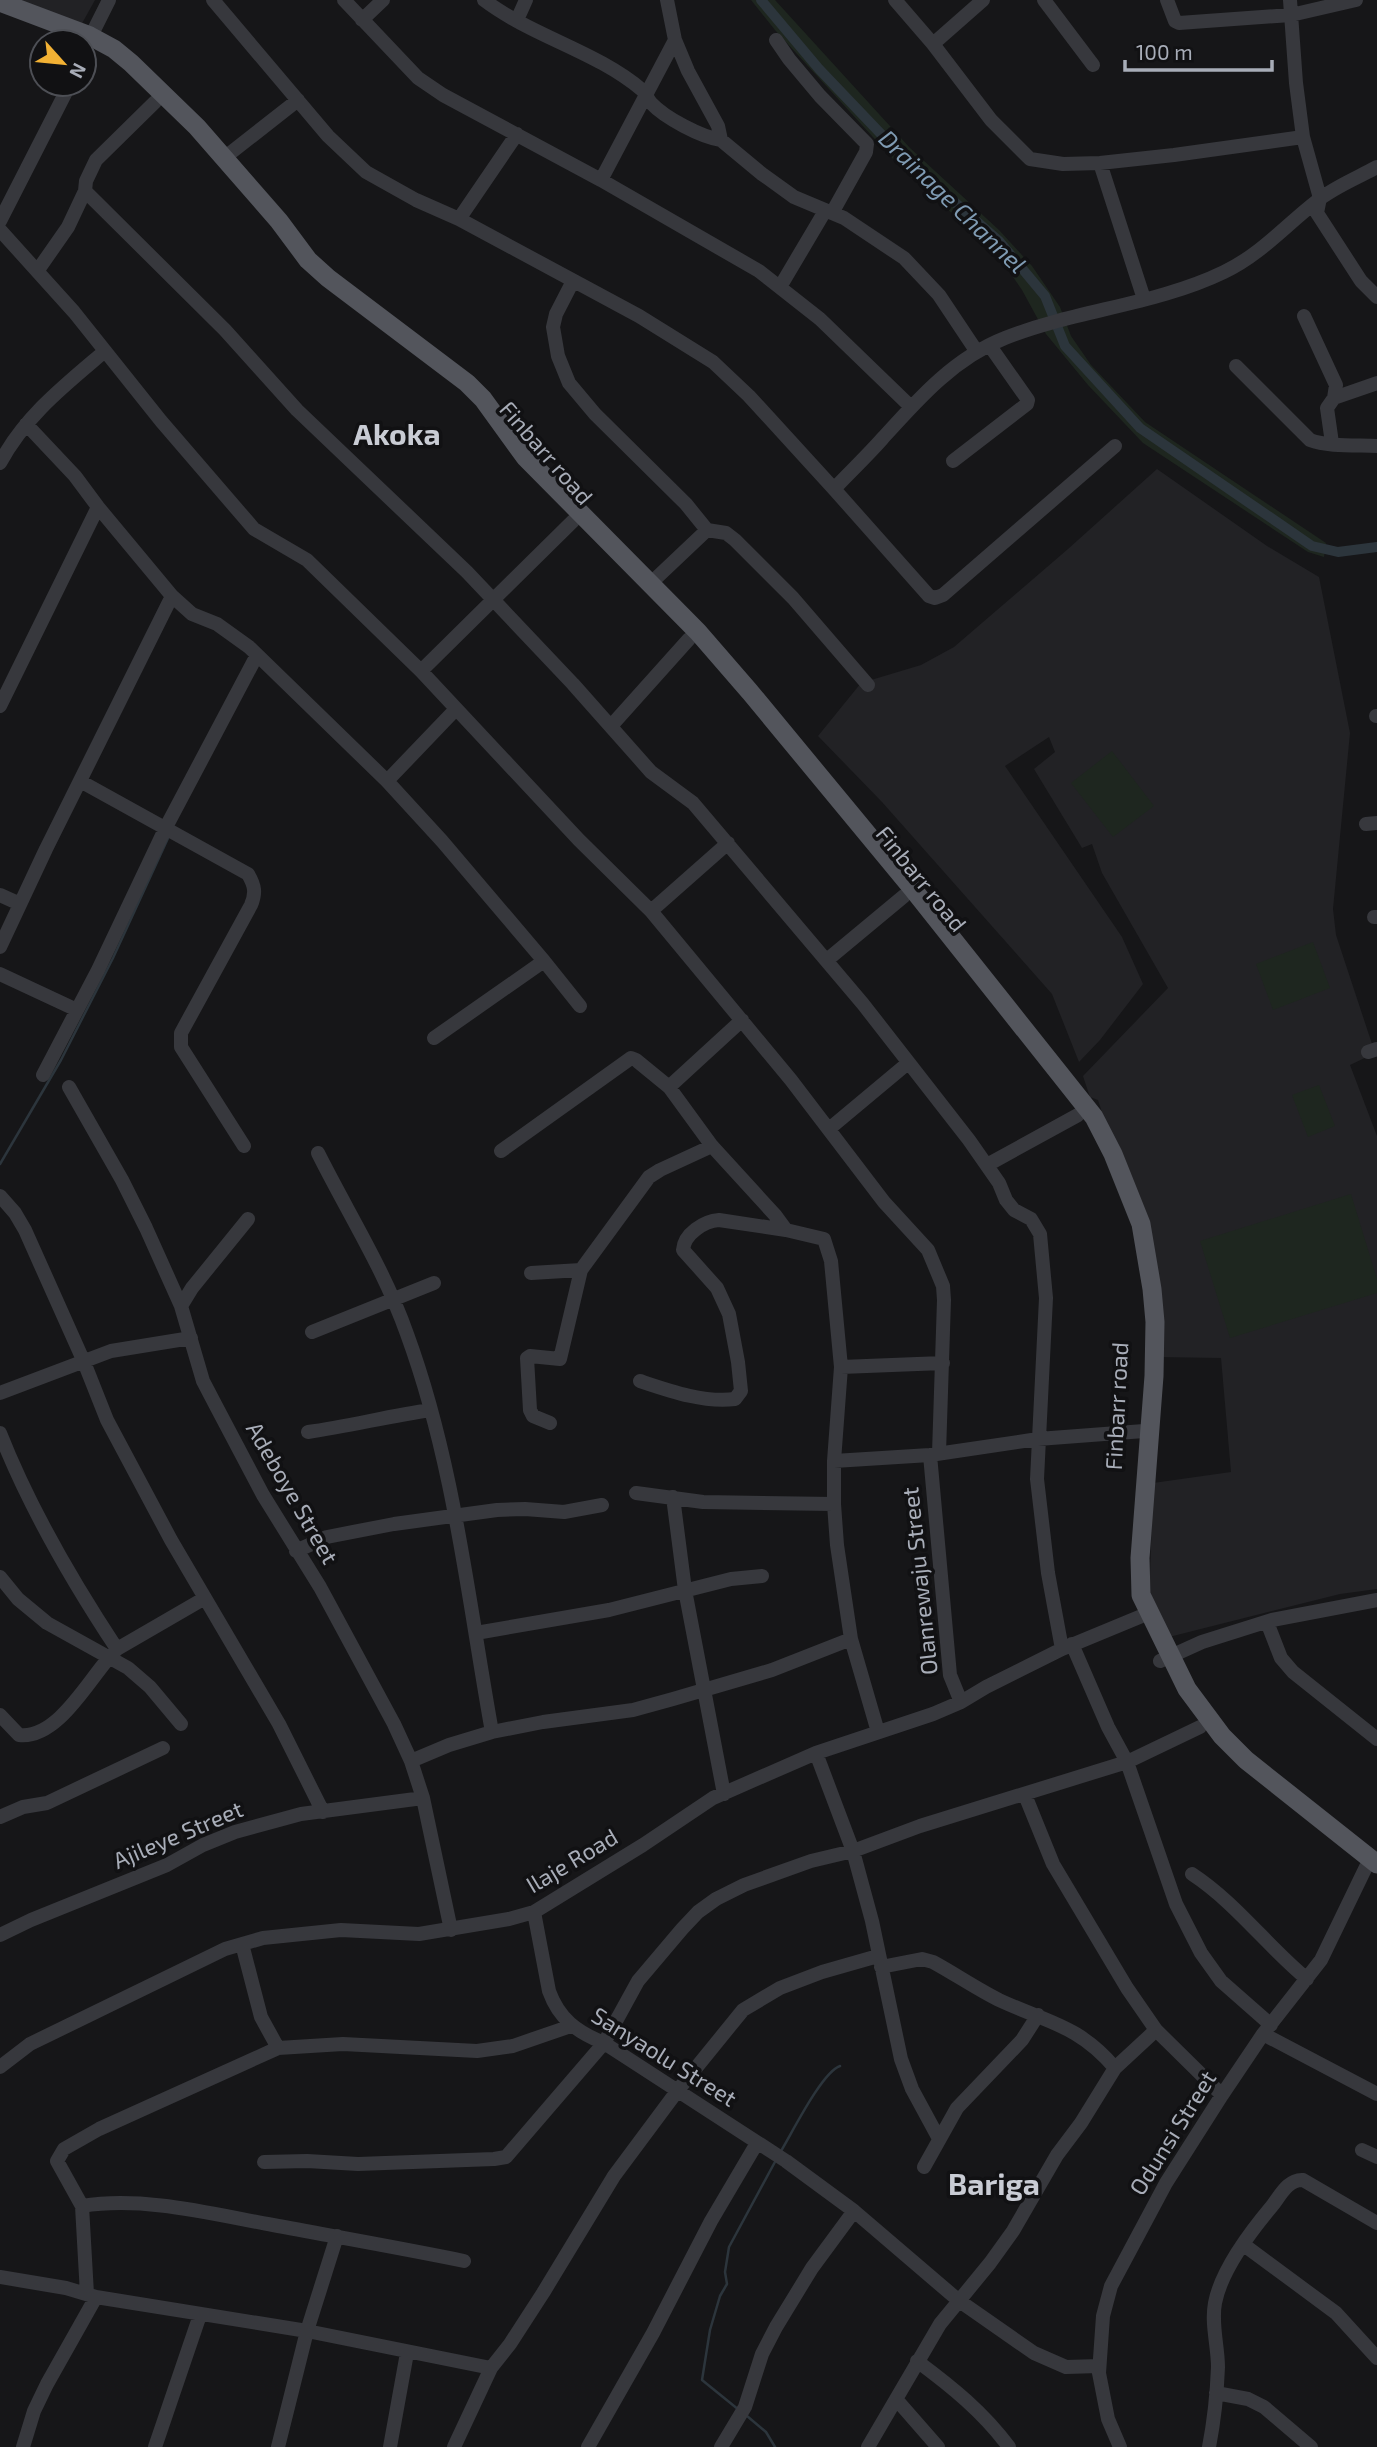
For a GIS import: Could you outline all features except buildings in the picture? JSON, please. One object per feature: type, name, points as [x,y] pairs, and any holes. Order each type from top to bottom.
[{"type":"main road","points":[[0,2],[54,28]]},
{"type":"main road","points":[[0,11],[45,28]]},
{"type":"main road","points":[[98,48],[110,53]]},
{"type":"main road","name":"Finbarr road","points":[[110,53],[123,71],[188,135],[270,227],[299,266],[320,286],[459,391],[516,463],[745,695],[904,878],[1094,1117],[1118,1164],[1141,1224],[1148,1257],[1155,1322],[1153,1399],[1139,1587],[1143,1616]]},
{"type":"main road","name":"Finbarr road","points":[[110,53],[176,106],[279,221],[308,260],[467,383],[525,457],[698,632],[745,695],[1079,1115],[1115,1187],[1130,1226],[1143,1288],[1144,1431],[1128,1584],[1129,1597],[1143,1616],[1200,1727],[1213,1743],[1373,1869]]},
{"type":"main road","name":"Finbarr road","points":[[1165,1658],[1222,1736],[1246,1760],[1373,1869]]},
{"type":"street","points":[[93,28],[109,0]]},
{"type":"street","points":[[344,0],[418,78],[443,95],[601,180],[759,271],[853,348],[911,406]]},
{"type":"street","points":[[362,20],[383,0]]},
{"type":"street","points":[[484,0],[621,75],[645,93],[648,101],[668,116],[711,139],[721,141],[794,197],[875,237],[904,258],[1028,400],[1027,404],[953,461]]},
{"type":"street","points":[[517,20],[526,0]]},
{"type":"street","points":[[667,0],[675,40],[688,71],[718,126],[721,141]]},
{"type":"street","points":[[895,0],[933,44],[991,120],[1030,159],[1063,164],[1100,163],[1303,137]]},
{"type":"street","points":[[933,44],[983,0]]},
{"type":"street","points":[[1044,0],[1093,65]]},
{"type":"street","points":[[1167,0],[1175,21],[1201,22],[1291,7],[1356,0]]},
{"type":"street","points":[[216,1],[298,100],[351,160],[366,172],[416,200],[459,219],[679,339],[713,362],[749,396],[929,596],[943,595],[1115,446]]},
{"type":"street","points":[[1291,7],[1303,137],[1320,198],[1317,213],[1361,281],[1377,297]]},
{"type":"street","points":[[601,180],[675,40]]},
{"type":"street","points":[[776,40],[820,96],[867,144],[866,152],[780,287]]},
{"type":"street","points":[[0,221],[62,98]]},
{"type":"street","points":[[224,158],[298,100]]},
{"type":"street","points":[[38,270],[68,227],[96,160],[155,102]]},
{"type":"street","points":[[459,219],[517,134]]},
{"type":"street","points":[[1100,163],[1144,299]]},
{"type":"street","points":[[834,489],[911,406],[950,370],[984,349],[1003,339],[1048,324],[1199,282],[1241,264],[1320,198],[1377,167]]},
{"type":"street","points":[[85,191],[225,330],[297,410],[421,527],[493,600],[651,772],[693,803],[827,960],[987,1165],[1014,1210],[1031,1219],[1040,1234],[1046,1298],[1037,1479],[1048,1573],[1067,1646],[1127,1762],[1176,1904],[1200,1952],[1267,2030],[1377,2094]]},
{"type":"street","name":"Olanrewaju Street","points":[[0,230],[38,270],[161,421],[254,529],[307,560],[421,671],[579,840],[651,911],[742,1020],[884,1202],[928,1250],[943,1286],[943,1363],[934,1454],[950,1675],[961,1702]]},
{"type":"street","points":[[573,281],[556,314],[553,327],[558,356],[569,383],[595,414],[686,504],[707,530],[726,533],[735,540],[793,598],[868,685]]},
{"type":"street","points":[[1304,316],[1336,385],[1334,398],[1327,408],[1332,443]]},
{"type":"street","points":[[0,463],[13,439],[26,424],[57,391],[105,351]]},
{"type":"street","points":[[1236,366],[1310,440],[1323,445],[1332,443],[1377,446]]},
{"type":"street","points":[[1334,398],[1377,383]]},
{"type":"street","points":[[26,424],[75,475],[172,596],[192,614],[217,624],[257,655],[387,781],[580,1006]]},
{"type":"street","points":[[0,706],[98,507]]},
{"type":"street","points":[[421,671],[572,521]]},
{"type":"street","points":[[651,583],[707,530]]},
{"type":"street","points":[[0,947],[172,596]]},
{"type":"street","points":[[611,726],[689,639]]},
{"type":"street","points":[[43,1074],[170,832],[257,655]]},
{"type":"street","points":[[387,781],[455,710]]},
{"type":"street","points":[[80,781],[248,874],[255,888],[251,905],[181,1032],[180,1039],[180,1047],[244,1146]]},
{"type":"street","points":[[651,911],[728,843]]},
{"type":"street","points":[[0,895],[20,904]]},
{"type":"street","points":[[827,960],[904,896]]},
{"type":"street","points":[[434,1038],[544,961]]},
{"type":"street","points":[[0,974],[77,1010]]},
{"type":"street","points":[[669,1087],[742,1020]]},
{"type":"street","points":[[500,1151],[631,1058],[669,1087],[712,1146],[786,1230]]},
{"type":"street","points":[[829,1129],[908,1063]]},
{"type":"street","name":"Adeboye Street","points":[[69,1087],[122,1180],[181,1307],[204,1381],[262,1495],[320,1587],[411,1761],[423,1798],[451,1930]]},
{"type":"street","points":[[987,1165],[1079,1115]]},
{"type":"street","points":[[550,1423],[533,1416],[530,1410],[526,1363],[530,1356],[561,1359],[581,1270],[649,1177],[712,1146]]},
{"type":"street","points":[[317,1153],[393,1299],[419,1367],[456,1517],[492,1732]]},
{"type":"street","points":[[0,1196],[25,1230],[107,1420],[171,1540],[279,1724],[323,1812]]},
{"type":"street","points":[[181,1307],[192,1288],[248,1219]]},
{"type":"street","points":[[640,1381],[675,1392],[721,1400],[738,1397],[741,1391],[729,1314],[716,1288],[682,1250],[682,1245],[689,1235],[709,1221],[719,1220],[820,1237],[827,1244],[834,1282],[841,1367],[834,1461],[834,1504],[840,1577],[851,1639],[878,1732]]},
{"type":"street","points":[[531,1273],[581,1270]]},
{"type":"street","points":[[312,1332],[434,1283]]},
{"type":"street","points":[[0,1393],[111,1351],[191,1338]]},
{"type":"street","points":[[841,1367],[943,1363]]},
{"type":"street","points":[[308,1432],[355,1426],[396,1415],[430,1410]]},
{"type":"street","points":[[834,1461],[934,1454],[1038,1439],[1144,1431]]},
{"type":"street","points":[[0,1433],[58,1552],[113,1652],[150,1687],[181,1724]]},
{"type":"street","points":[[636,1493],[703,1502],[834,1504]]},
{"type":"street","points":[[673,1497],[685,1590],[724,1794]]},
{"type":"street","points":[[296,1550],[353,1530],[516,1509],[564,1512],[602,1504]]},
{"type":"street","points":[[476,1633],[609,1610],[731,1579],[762,1576]]},
{"type":"street","points":[[0,1577],[18,1599],[47,1623],[75,1640],[113,1652]]},
{"type":"street","points":[[0,1715],[19,1735],[31,1734],[43,1728],[59,1718],[76,1701],[113,1652],[205,1598]]},
{"type":"street","points":[[1165,1658],[1202,1642],[1267,1622],[1377,1600]]},
{"type":"street","name":"Ilaje Road","points":[[1,2063],[30,2044],[225,1949],[263,1938],[341,1930],[418,1934],[509,1919],[534,1912],[643,1845],[684,1816],[724,1794],[816,1753],[961,1702],[1067,1646],[1143,1616]]},
{"type":"street","points":[[1267,1622],[1281,1658],[1293,1672],[1377,1739]]},
{"type":"street","points":[[411,1761],[449,1745],[492,1732],[633,1710],[772,1670],[851,1639]]},
{"type":"street","points":[[264,2162],[358,2164],[506,2157],[604,2043],[638,1981],[698,1912],[716,1899],[744,1885],[811,1861],[853,1851],[920,1826],[1127,1762],[1200,1727]]},
{"type":"street","points":[[0,1817],[23,1807],[47,1803],[163,1748]]},
{"type":"street","points":[[816,1753],[853,1851],[872,1921],[901,2059],[912,2089],[938,2137]]},
{"type":"street","points":[[1025,1795],[1053,1864],[1106,1954],[1156,2030],[1222,2095]]},
{"type":"street","name":"Ajileye Street","points":[[0,1935],[167,1865],[203,1845],[235,1832],[301,1814],[423,1798]]},
{"type":"street","name":"Odunsi Street","points":[[1120,2447],[1105,2409],[1099,2366],[1103,2316],[1111,2286],[1166,2183],[1267,2030],[1321,1961],[1373,1869]]},
{"type":"street","points":[[1192,1874],[1224,1898],[1276,1952],[1307,1979]]},
{"type":"street","name":"Sanyaolu Street","points":[[534,1912],[549,1991],[559,2012],[571,2026],[604,2043],[786,2161],[854,2211],[958,2300],[1045,2360],[1066,2367],[1099,2366]]},
{"type":"street","points":[[242,1944],[261,2017],[278,2048]]},
{"type":"street","points":[[454,2447],[491,2368],[544,2293],[614,2176],[678,2090],[743,2010],[780,1988],[822,1972],[879,1961],[922,1959],[933,1962],[992,1996],[1066,2027],[1101,2051],[1115,2068]]},
{"type":"street","points":[[924,2167],[938,2137],[957,2108],[1022,2040],[1038,2015]]},
{"type":"street","points":[[23,2447],[43,2393],[92,2295],[82,2206],[57,2161],[64,2149],[99,2129],[278,2048],[343,2044],[477,2051],[513,2046],[571,2026]]},
{"type":"street","points":[[868,2447],[917,2361],[958,2300],[1013,2231],[1057,2155],[1081,2123],[1115,2068],[1156,2030]]},
{"type":"street","points":[[588,2447],[653,2333],[711,2221],[761,2146]]},
{"type":"street","points":[[1362,2150],[1377,2157]]},
{"type":"street","points":[[1209,2447],[1218,2365],[1215,2301],[1221,2282],[1255,2225],[1296,2180],[1303,2180],[1377,2223]]},
{"type":"street","points":[[82,2206],[102,2202],[143,2204],[337,2236],[464,2261]]},
{"type":"street","points":[[721,2447],[742,2413],[762,2354],[776,2327],[812,2268],[854,2211]]},
{"type":"street","points":[[278,2447],[307,2331],[337,2236]]},
{"type":"street","points":[[1244,2245],[1336,2313],[1377,2358]]},
{"type":"street","points":[[0,2277],[200,2315],[307,2331],[491,2368]]},
{"type":"street","points":[[155,2447],[200,2315]]},
{"type":"street","points":[[390,2447],[407,2353]]},
{"type":"street","points":[[917,2361],[969,2401],[1009,2447]]},
{"type":"street","points":[[1216,2393],[1248,2399],[1264,2407],[1311,2447]]},
{"type":"street","points":[[896,2399],[938,2447]]},
{"type":"shaded area","points":[[10,0],[95,0],[80,27]]},
{"type":"shaded area","points":[[751,0],[775,0],[910,148],[999,230],[1032,266],[1060,307],[1071,336],[1091,365],[1145,422],[1326,543],[1324,557],[1308,552],[1143,443],[1088,385],[1046,334],[1022,290],[996,252],[905,172],[775,30]]},
{"type":"shaded area","points":[[1157,469],[1267,546],[1319,577],[1350,733],[1333,909],[1336,935],[1375,1053],[1350,1065],[1377,1136],[1377,1589],[1340,1594],[1169,1637],[1149,1606],[1153,1483],[1231,1472],[1221,1358],[1157,1357],[1157,1305],[1107,1127],[1098,1100],[1090,1097],[1083,1076],[1168,988],[1102,873],[1092,844],[1082,848],[1034,769],[1055,752],[1049,737],[1005,766],[1122,937],[1143,984],[1100,1040],[1079,1062],[1052,994],[882,802],[818,736],[861,683],[921,665],[954,647]]},
{"type":"shaded area","points":[[1112,751],[1154,806],[1113,837],[1071,783]]},
{"type":"shaded area","points":[[1313,942],[1330,988],[1273,1010],[1256,964]]},
{"type":"shaded area","points":[[1319,1085],[1335,1126],[1308,1137],[1292,1095]]},
{"type":"shaded area","points":[[1351,1194],[1377,1279],[1377,1293],[1230,1338],[1200,1241]]},
{"type":"waterway","name":"Drainage Channel","points":[[761,0],[819,69],[902,156],[999,241],[1045,296],[1065,346],[1140,428],[1312,546],[1338,552],[1377,547]]},
{"type":"waterway","points":[[0,1164],[61,1060],[113,958],[169,836]]},
{"type":"waterway","points":[[781,2151],[816,2091],[840,2066]]},
{"type":"waterway","points":[[739,2410],[702,2380],[710,2330],[720,2296],[727,2284],[725,2272],[729,2247],[776,2160]]},
{"type":"waterway","points":[[747,2416],[766,2432],[775,2447]]},
{"type":"district","name":"Akoka","points":[[397,435]]},
{"type":"district","name":"Bariga","points":[[994,2185]]}]
